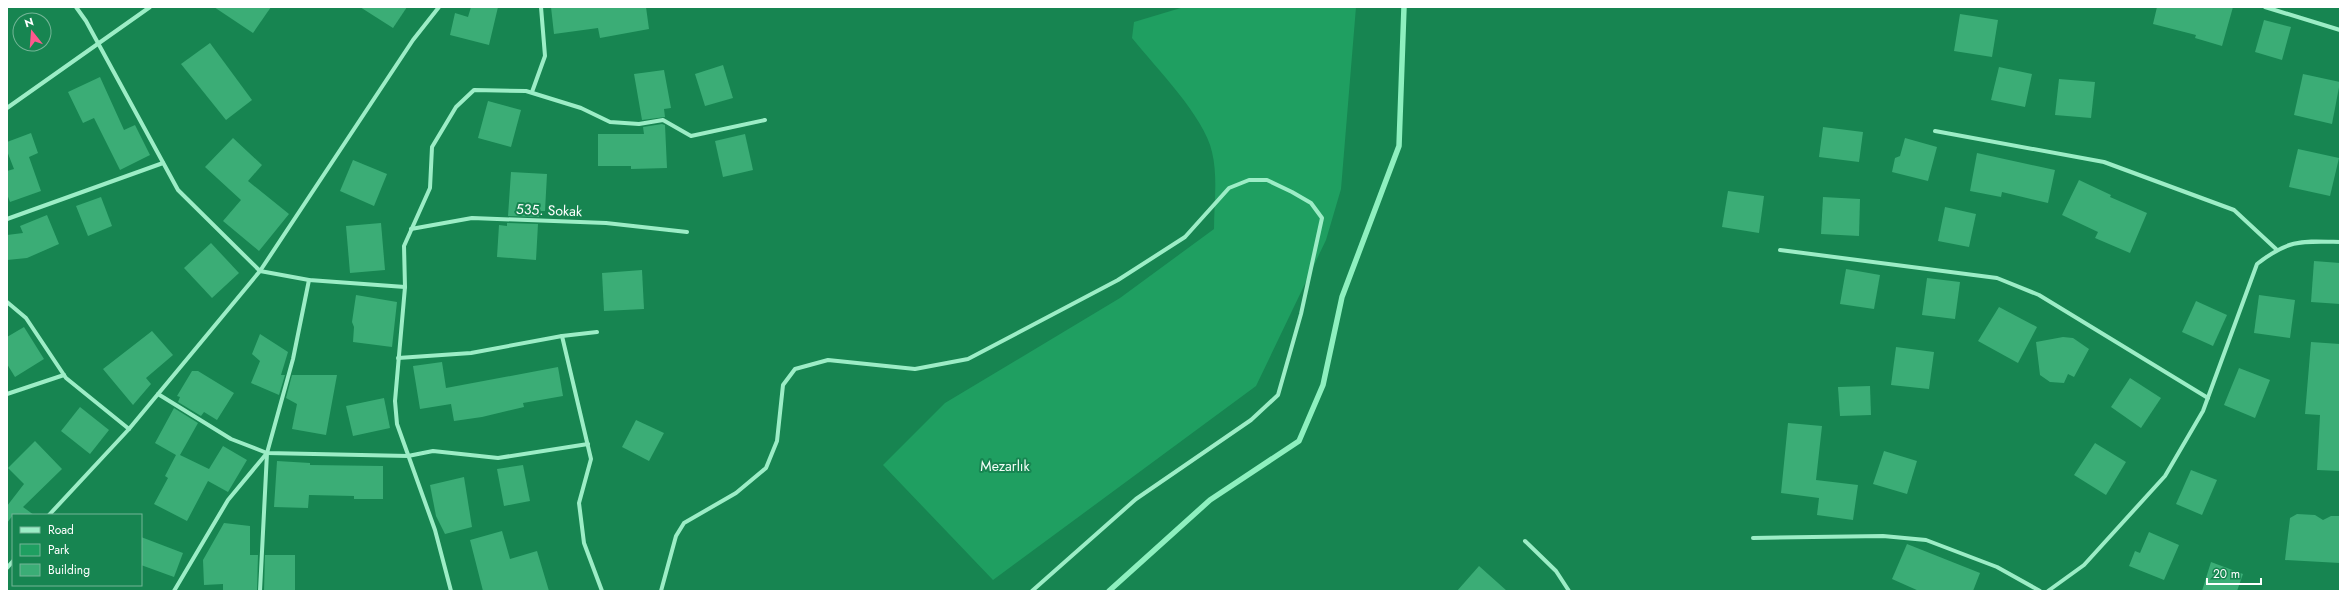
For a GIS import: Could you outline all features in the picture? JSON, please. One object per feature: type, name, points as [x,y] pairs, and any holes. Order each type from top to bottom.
[{"type":"street","points":[[76,7],[98,44],[178,190],[260,271],[309,280],[405,287]]},
{"type":"street","points":[[7,108],[150,7]]},
{"type":"street","points":[[50,514],[129,429],[260,271],[413,40],[439,7]]},
{"type":"street","points":[[532,92],[545,56],[541,7]]},
{"type":"street","points":[[2265,7],[2340,30]]},
{"type":"street","points":[[451,591],[435,530],[397,424],[395,401],[405,287],[404,246],[430,188],[432,147],[456,107],[474,90],[532,92],[581,108],[610,122],[639,124],[663,120],[691,136],[765,120]]},
{"type":"street","points":[[1935,131],[2104,162],[2234,210],[2276,249]]},
{"type":"street","points":[[7,219],[163,163]]},
{"type":"street","points":[[661,591],[676,536],[684,523],[736,493],[766,468],[777,441],[783,385],[795,369],[828,360],[915,369],[968,359],[1118,280],[1185,237],[1229,188],[1249,180],[1267,180],[1310,202],[1322,218],[1301,314],[1278,395],[1251,420],[1136,499],[1032,591]]},
{"type":"street","name":"535. Sokak","points":[[412,229],[480,218],[606,223],[687,232]]},
{"type":"street","points":[[2048,591],[2084,565],[2165,476],[2203,411],[2257,264],[2276,249],[2302,241],[2340,242]]},
{"type":"street","points":[[1780,250],[1997,278],[2039,295],[2208,398]]},
{"type":"street","points":[[260,591],[267,453],[293,359],[309,280]]},
{"type":"street","points":[[7,302],[26,318],[64,375],[129,429]]},
{"type":"street","points":[[398,358],[471,353],[562,336],[597,332]]},
{"type":"street","points":[[562,336],[591,459],[579,503],[584,543],[602,591]]},
{"type":"street","points":[[7,394],[64,375]]},
{"type":"street","points":[[158,394],[231,439],[267,453],[408,456],[433,451],[498,458],[588,444]]},
{"type":"street","points":[[174,591],[228,500],[267,453]]},
{"type":"street","points":[[1753,538],[1883,536],[1926,540],[1997,567],[2040,591]]},
{"type":"street","points":[[1525,541],[1556,571],[1569,591]]},
{"type":"green space","name":"Mezarlık","points":[[1184,7],[1356,7],[1341,189],[1326,240],[1256,386],[993,580],[883,465],[945,403],[1120,298],[1214,229],[1215,171],[1212,152],[1207,138],[1200,123],[1190,108],[1132,38],[1134,22]]},
{"type":"building","points":[[214,7],[271,7],[253,33]]},
{"type":"building","points":[[360,7],[407,7],[393,28]]},
{"type":"building","points":[[471,7],[498,7],[489,45],[450,35],[455,13],[468,17]]},
{"type":"building","points":[[551,7],[646,7],[649,29],[600,38],[598,28],[554,34]]},
{"type":"building","points":[[2157,7],[2233,7],[2222,46],[2195,38],[2196,35],[2153,24]]},
{"type":"building","points":[[1960,14],[1998,20],[1992,57],[1954,51]]},
{"type":"building","points":[[2264,20],[2291,27],[2282,60],[2255,52]]},
{"type":"building","points":[[210,43],[252,100],[226,120],[181,64]]},
{"type":"building","points":[[723,65],[733,98],[705,106],[695,74]]},
{"type":"building","points":[[1999,67],[2032,74],[2025,107],[1991,100]]},
{"type":"building","points":[[664,70],[671,108],[664,109],[665,117],[642,120],[634,74]]},
{"type":"building","points":[[2303,74],[2340,82],[2332,124],[2294,115]]},
{"type":"building","points":[[100,77],[124,130],[135,125],[150,155],[120,170],[94,118],[83,123],[68,92]]},
{"type":"building","points":[[2059,79],[2095,82],[2091,118],[2055,115]]},
{"type":"building","points":[[488,101],[521,110],[511,147],[478,138]]},
{"type":"building","points":[[662,124],[665,125],[667,168],[631,169],[631,166],[598,166],[598,134],[644,134],[643,127]]},
{"type":"building","points":[[1823,127],[1863,132],[1859,162],[1819,157]]},
{"type":"building","points":[[31,133],[38,153],[29,157],[41,191],[10,202],[7,194],[7,171],[14,169],[7,151],[7,142]]},
{"type":"building","points":[[745,134],[753,170],[723,177],[715,141]]},
{"type":"building","points":[[233,138],[262,165],[248,181],[289,214],[259,251],[223,221],[241,200],[205,167]]},
{"type":"building","points":[[1905,138],[1937,147],[1928,181],[1892,172],[1895,158],[1900,156]]},
{"type":"building","points":[[2298,149],[2339,158],[2330,196],[2289,187]]},
{"type":"building","points":[[1977,153],[2055,170],[2048,203],[2002,192],[2001,197],[1970,191]]},
{"type":"building","points":[[353,160],[387,174],[374,206],[340,191]]},
{"type":"building","points":[[511,172],[547,174],[545,211],[539,211],[539,217],[508,216]]},
{"type":"building","points":[[2079,180],[2111,195],[2110,197],[2147,213],[2130,253],[2095,238],[2098,232],[2062,215]]},
{"type":"building","points":[[1728,191],[1764,196],[1759,233],[1722,227]]},
{"type":"building","points":[[101,197],[112,226],[88,236],[76,206]]},
{"type":"building","points":[[1823,197],[1860,199],[1859,236],[1821,234]]},
{"type":"building","points":[[1945,207],[1976,214],[1969,247],[1938,241]]},
{"type":"building","points":[[47,215],[59,244],[27,258],[7,260],[7,235],[23,233],[20,226]]},
{"type":"building","points":[[381,223],[385,270],[350,273],[346,226]]},
{"type":"building","points":[[507,223],[538,224],[536,260],[497,257],[499,225],[507,226]]},
{"type":"building","points":[[211,243],[239,273],[212,298],[184,268]]},
{"type":"building","points":[[2314,261],[2340,263],[2340,304],[2311,302]]},
{"type":"building","points":[[1846,269],[1880,275],[1874,309],[1840,304]]},
{"type":"building","points":[[642,270],[644,309],[604,311],[602,273]]},
{"type":"building","points":[[1927,278],[1960,282],[1955,319],[1922,315]]},
{"type":"building","points":[[356,295],[397,302],[392,347],[353,342],[354,327],[352,322]]},
{"type":"building","points":[[2259,295],[2295,300],[2290,338],[2254,333]]},
{"type":"building","points":[[2196,301],[2227,315],[2213,346],[2182,332]]},
{"type":"building","points":[[1999,307],[2037,327],[2018,363],[1978,341]]},
{"type":"building","points":[[24,327],[44,359],[15,377],[7,364],[7,337]]},
{"type":"building","points":[[152,331],[173,355],[146,378],[151,384],[133,405],[103,369]]},
{"type":"building","points":[[260,334],[288,352],[281,375],[285,375],[279,395],[251,383],[260,361],[252,354]]},
{"type":"building","points":[[2063,337],[2073,338],[2089,349],[2074,377],[2068,374],[2064,383],[2050,382],[2040,375],[2036,342]]},
{"type":"building","points":[[2311,342],[2340,344],[2340,471],[2317,470],[2320,415],[2305,414]]},
{"type":"building","points":[[1896,347],[1934,352],[1929,389],[1891,385]]},
{"type":"building","points":[[442,362],[446,388],[558,367],[563,396],[523,403],[524,407],[482,417],[454,421],[451,404],[420,409],[413,366]]},
{"type":"building","points":[[2239,368],[2270,380],[2255,418],[2224,405]]},
{"type":"building","points":[[192,371],[198,371],[234,393],[217,420],[204,412],[201,416],[178,402],[180,397],[177,396]]},
{"type":"building","points":[[292,375],[337,375],[326,435],[292,429],[297,404],[286,398]]},
{"type":"building","points":[[2130,378],[2161,398],[2141,428],[2111,407]]},
{"type":"building","points":[[1870,386],[1871,415],[1840,416],[1838,387]]},
{"type":"building","points":[[384,398],[390,428],[353,436],[346,406]]},
{"type":"building","points":[[80,407],[109,430],[90,454],[61,431]]},
{"type":"building","points":[[174,408],[198,423],[180,455],[209,469],[223,446],[247,460],[228,492],[208,481],[187,521],[154,504],[168,478],[165,476],[176,455],[155,443]]},
{"type":"building","points":[[636,420],[664,433],[649,461],[622,447]]},
{"type":"building","points":[[1788,423],[1822,426],[1816,480],[1858,485],[1853,520],[1817,515],[1819,498],[1781,493]]},
{"type":"building","points":[[35,441],[62,469],[23,507],[33,514],[12,514],[7,523],[7,506],[24,484],[8,468]]},
{"type":"building","points":[[2095,443],[2126,462],[2106,495],[2074,475]]},
{"type":"building","points":[[1884,451],[1917,461],[1907,494],[1873,484]]},
{"type":"building","points":[[277,461],[310,463],[310,465],[383,466],[383,499],[354,499],[354,496],[309,495],[308,508],[274,507]]},
{"type":"building","points":[[523,465],[530,501],[504,506],[497,469]]},
{"type":"building","points":[[2191,470],[2217,480],[2202,515],[2176,504]]},
{"type":"building","points":[[464,477],[472,527],[445,534],[436,516],[430,485]]},
{"type":"building","points":[[2297,514],[2315,515],[2323,520],[2331,516],[2340,516],[2340,563],[2285,560],[2290,518]]},
{"type":"building","points":[[224,523],[250,526],[250,555],[258,555],[257,591],[223,591],[223,584],[204,585],[203,560]]},
{"type":"building","points":[[502,531],[510,559],[537,551],[549,591],[483,591],[470,540]]},
{"type":"building","points":[[2149,532],[2179,545],[2164,580],[2129,566],[2135,551],[2140,553]]},
{"type":"building","points":[[142,537],[183,553],[174,577],[142,565]]},
{"type":"building","points":[[1907,544],[1980,573],[1973,591],[1919,591],[1892,579]]},
{"type":"building","points":[[265,555],[295,555],[295,591],[264,591]]},
{"type":"building","points":[[2211,562],[2243,574],[2237,591],[2202,591]]},
{"type":"building","points":[[1479,566],[1507,591],[1457,591]]},
{"type":"waterway","points":[[1109,591],[1210,500],[1299,441],[1323,385],[1342,297],[1399,146],[1404,7]]}]
